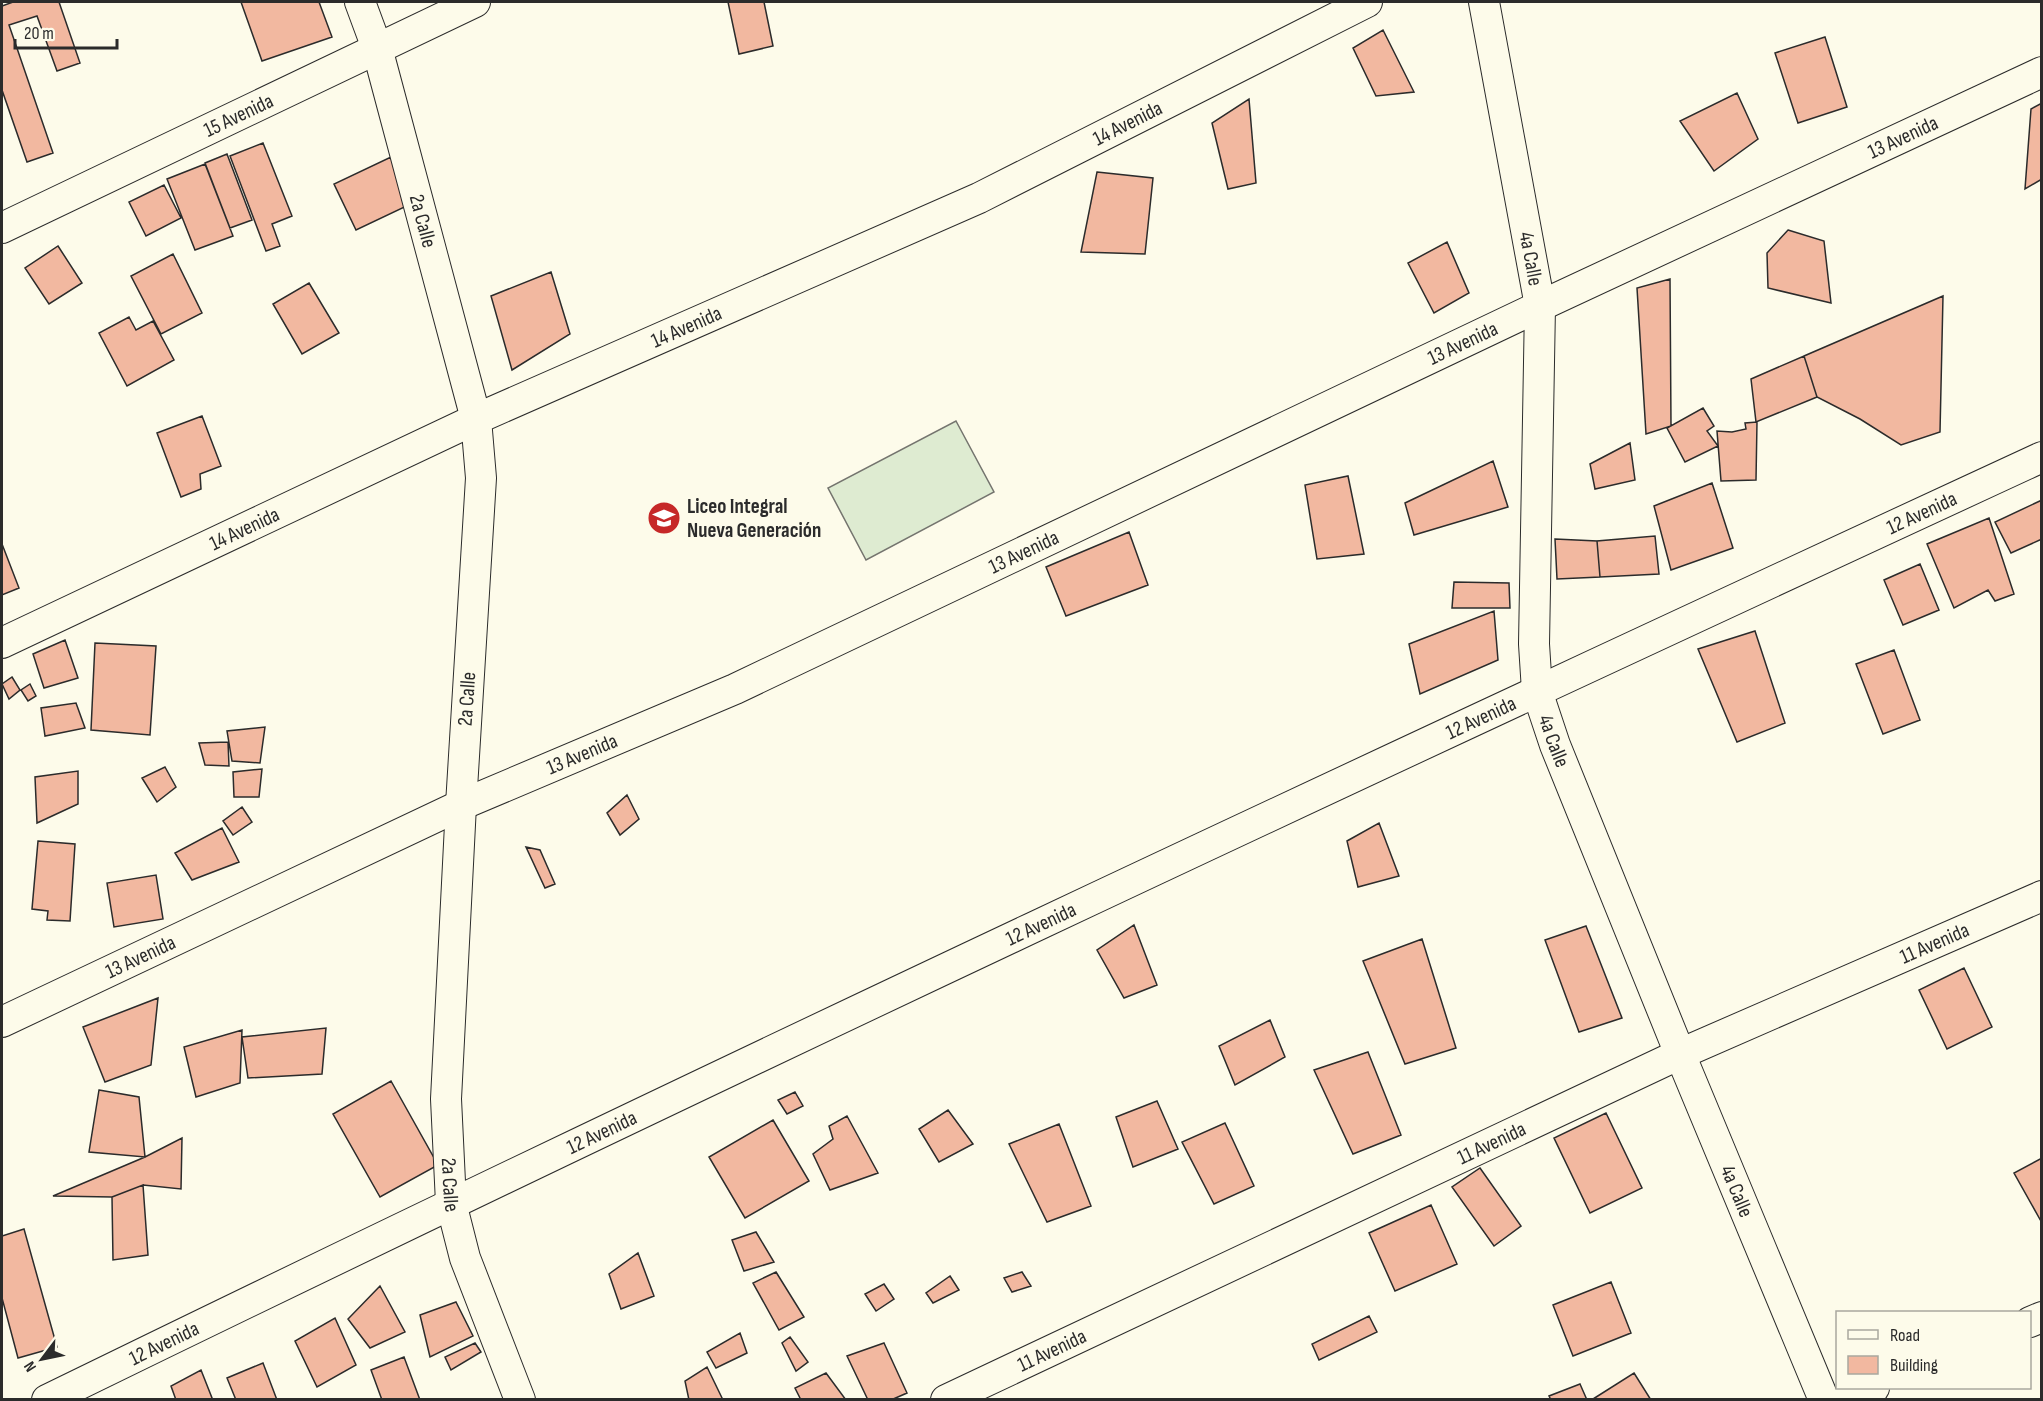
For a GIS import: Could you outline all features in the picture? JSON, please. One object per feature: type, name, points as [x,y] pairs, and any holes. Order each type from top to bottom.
[{"type":"street","name":"2a Calle","points":[[360,2],[377,48],[476,418],[481,478],[460,805],[446,1099],[451,1203],[465,1258],[520,1400]]},
{"type":"street","name":"15 Avenida","points":[[2,228],[475,2]]},
{"type":"street","name":"14 Avenida","points":[[2,643],[476,418],[979,198],[1367,2]]},
{"type":"street","name":"4a Calle","points":[[1484,2],[1540,306],[1534,644],[1537,691],[1555,745],[1680,1054],[1824,1400]]},
{"type":"street","name":"13 Avenida","points":[[2,1022],[460,805],[735,689],[1540,306],[2042,72]]},
{"type":"street","name":"12 Avenida","points":[[47,1400],[451,1203],[1537,691],[2042,458]]},
{"type":"street","name":"11 Avenida","points":[[946,1400],[1680,1054],[2042,896]]},
{"type":"street","points":[[1846,1400],[1872,1389]]},
{"type":"green space","points":[[956,421],[994,492],[866,560],[828,488]]},
{"type":"building","points":[[13,2],[59,2],[80,63],[57,71],[37,16],[9,25],[53,153],[27,162],[2,90],[2,6]]},
{"type":"building","points":[[241,2],[319,2],[332,37],[262,61]]},
{"type":"building","points":[[728,2],[764,2],[773,46],[739,54]]},
{"type":"building","points":[[1383,30],[1414,92],[1376,96],[1353,48]]},
{"type":"building","points":[[1825,37],[1847,107],[1798,123],[1775,53]]},
{"type":"building","points":[[1737,93],[1758,139],[1714,171],[1680,121]]},
{"type":"building","points":[[1249,99],[1256,183],[1228,189],[1212,123]]},
{"type":"building","points":[[2042,103],[2042,179],[2025,189],[2031,109]]},
{"type":"building","points":[[263,143],[292,216],[272,224],[280,246],[266,251],[230,156]]},
{"type":"building","points":[[227,154],[252,220],[230,228],[205,163]]},
{"type":"building","points":[[391,157],[413,203],[356,230],[334,184]]},
{"type":"building","points":[[205,164],[233,236],[195,250],[167,179]]},
{"type":"building","points":[[1097,172],[1153,178],[1145,254],[1081,252]]},
{"type":"building","points":[[164,185],[181,218],[146,236],[129,202]]},
{"type":"building","points":[[1788,230],[1824,241],[1831,303],[1768,288],[1767,253]]},
{"type":"building","points":[[1447,242],[1469,293],[1434,313],[1408,263]]},
{"type":"building","points":[[58,246],[82,283],[49,304],[25,268]]},
{"type":"building","points":[[173,254],[202,313],[161,334],[131,276]]},
{"type":"building","points":[[551,272],[570,334],[512,370],[491,296]]},
{"type":"building","points":[[1670,279],[1671,426],[1646,434],[1637,288]]},
{"type":"building","points":[[309,283],[339,333],[302,354],[273,304]]},
{"type":"building","points":[[1943,296],[1940,432],[1901,445],[1860,419],[1817,397],[1804,356]]},
{"type":"building","points":[[129,317],[136,330],[153,321],[174,360],[127,386],[99,333]]},
{"type":"building","points":[[1804,356],[1817,397],[1756,422],[1751,379]]},
{"type":"building","points":[[1703,408],[1714,426],[1707,431],[1718,446],[1685,462],[1667,428]]},
{"type":"building","points":[[202,416],[221,466],[200,474],[201,489],[181,497],[157,433]]},
{"type":"building","points":[[1757,422],[1756,480],[1721,481],[1717,431],[1732,432],[1746,429],[1745,423]]},
{"type":"building","points":[[1630,443],[1635,480],[1595,489],[1590,464]]},
{"type":"building","points":[[1493,461],[1508,507],[1414,535],[1405,503]]},
{"type":"building","points":[[1348,476],[1364,554],[1317,559],[1305,485]]},
{"type":"building","points":[[1712,483],[1733,548],[1671,570],[1654,506]]},
{"type":"building","points":[[2042,500],[2042,539],[2011,553],[1995,522]]},
{"type":"building","points":[[1989,518],[2014,594],[1995,601],[1988,590],[1954,608],[1927,544]]},
{"type":"building","points":[[1129,532],[1148,585],[1066,616],[1046,567]]},
{"type":"building","points":[[1655,536],[1659,574],[1600,577],[1597,541]]},
{"type":"building","points":[[1555,539],[1597,541],[1600,577],[1557,579]]},
{"type":"building","points":[[2,544],[19,588],[2,595]]},
{"type":"building","points":[[1920,564],[1939,610],[1903,625],[1884,580]]},
{"type":"building","points":[[1454,582],[1509,583],[1510,608],[1452,608]]},
{"type":"building","points":[[1494,611],[1498,660],[1420,694],[1409,644]]},
{"type":"building","points":[[1755,631],[1785,723],[1737,742],[1698,649]]},
{"type":"building","points":[[65,640],[78,678],[44,688],[33,654]]},
{"type":"building","points":[[95,643],[156,646],[150,735],[91,730]]},
{"type":"building","points":[[1894,650],[1920,720],[1883,734],[1856,664]]},
{"type":"building","points":[[12,677],[20,690],[9,699],[2,684]]},
{"type":"building","points":[[30,684],[36,696],[28,701],[21,690]]},
{"type":"building","points":[[76,703],[85,728],[45,736],[41,708]]},
{"type":"building","points":[[265,727],[260,763],[232,761],[227,731]]},
{"type":"building","points":[[228,742],[229,766],[205,765],[199,743]]},
{"type":"building","points":[[165,767],[176,787],[157,802],[142,778]]},
{"type":"building","points":[[262,769],[259,797],[234,797],[233,772]]},
{"type":"building","points":[[78,771],[78,804],[37,823],[35,777]]},
{"type":"building","points":[[627,795],[639,819],[620,835],[607,813]]},
{"type":"building","points":[[242,807],[252,822],[233,835],[223,821]]},
{"type":"building","points":[[1379,823],[1399,876],[1358,887],[1347,841]]},
{"type":"building","points":[[222,828],[239,862],[192,880],[175,853]]},
{"type":"building","points":[[38,841],[75,844],[70,921],[47,920],[48,911],[32,909]]},
{"type":"building","points":[[526,847],[540,850],[555,884],[545,888]]},
{"type":"building","points":[[156,875],[163,919],[114,927],[107,883]]},
{"type":"building","points":[[1134,925],[1157,985],[1124,998],[1097,950]]},
{"type":"building","points":[[1586,926],[1622,1018],[1579,1032],[1545,940]]},
{"type":"building","points":[[1422,939],[1456,1048],[1405,1064],[1363,961]]},
{"type":"building","points":[[1964,968],[1992,1027],[1947,1049],[1919,990]]},
{"type":"building","points":[[158,998],[151,1065],[105,1082],[83,1027]]},
{"type":"building","points":[[1270,1020],[1285,1057],[1235,1085],[1219,1046]]},
{"type":"building","points":[[326,1028],[322,1074],[248,1078],[242,1037]]},
{"type":"building","points":[[242,1030],[240,1083],[196,1097],[184,1047]]},
{"type":"building","points":[[1368,1052],[1401,1135],[1353,1154],[1314,1070]]},
{"type":"building","points":[[391,1081],[438,1165],[380,1197],[333,1114]]},
{"type":"building","points":[[99,1090],[139,1097],[145,1157],[89,1152]]},
{"type":"building","points":[[795,1092],[803,1106],[787,1114],[778,1100]]},
{"type":"building","points":[[1157,1101],[1178,1149],[1133,1167],[1116,1117]]},
{"type":"building","points":[[948,1110],[973,1144],[939,1162],[919,1129]]},
{"type":"building","points":[[1606,1113],[1642,1188],[1590,1213],[1554,1138]]},
{"type":"building","points":[[847,1116],[878,1173],[830,1190],[813,1154],[833,1139],[829,1126]]},
{"type":"building","points":[[773,1120],[809,1181],[745,1218],[709,1157]]},
{"type":"building","points":[[1225,1123],[1254,1186],[1214,1204],[1182,1142]]},
{"type":"building","points":[[1059,1124],[1091,1206],[1047,1222],[1009,1144]]},
{"type":"building","points":[[182,1138],[181,1189],[143,1185],[112,1197],[53,1196],[145,1157]]},
{"type":"building","points":[[2042,1158],[2042,1223],[2014,1173]]},
{"type":"building","points":[[1480,1168],[1521,1226],[1494,1246],[1452,1187]]},
{"type":"building","points":[[143,1185],[148,1255],[113,1260],[112,1197]]},
{"type":"building","points":[[1431,1205],[1457,1264],[1395,1291],[1369,1233]]},
{"type":"building","points":[[24,1229],[57,1347],[18,1358],[2,1298],[2,1236]]},
{"type":"building","points":[[756,1232],[774,1262],[744,1271],[732,1240]]},
{"type":"building","points":[[638,1253],[654,1296],[621,1309],[609,1274]]},
{"type":"building","points":[[776,1272],[804,1317],[779,1330],[753,1283]]},
{"type":"building","points":[[1022,1272],[1031,1286],[1012,1292],[1004,1278]]},
{"type":"building","points":[[950,1276],[959,1290],[933,1303],[926,1293]]},
{"type":"building","points":[[1611,1282],[1631,1333],[1573,1356],[1553,1305]]},
{"type":"building","points":[[884,1284],[894,1299],[876,1311],[865,1294]]},
{"type":"building","points":[[380,1286],[405,1332],[370,1348],[348,1319]]},
{"type":"building","points":[[456,1302],[473,1336],[430,1357],[420,1315]]},
{"type":"building","points":[[1369,1316],[1377,1332],[1319,1360],[1312,1344]]},
{"type":"building","points":[[335,1318],[356,1365],[317,1387],[295,1341]]},
{"type":"building","points":[[740,1333],[747,1353],[716,1368],[707,1352]]},
{"type":"building","points":[[790,1337],[808,1362],[796,1371],[782,1343]]},
{"type":"building","points":[[475,1343],[481,1352],[451,1370],[445,1357]]},
{"type":"building","points":[[884,1343],[907,1393],[891,1400],[868,1400],[847,1356]]},
{"type":"building","points":[[404,1357],[420,1400],[382,1400],[371,1370]]},
{"type":"building","points":[[263,1363],[277,1400],[236,1400],[227,1378]]},
{"type":"building","points":[[707,1367],[723,1400],[689,1400],[685,1381]]},
{"type":"building","points":[[201,1370],[212,1398],[176,1400],[171,1386]]},
{"type":"building","points":[[826,1373],[846,1400],[801,1400],[795,1388]]},
{"type":"building","points":[[1634,1373],[1651,1400],[1593,1400],[1593,1399]]},
{"type":"building","points":[[1580,1384],[1587,1400],[1551,1400],[1549,1396]]},
{"type":"place","name":"Liceo Integral Nueva Generación","points":[[664,518]]}]
